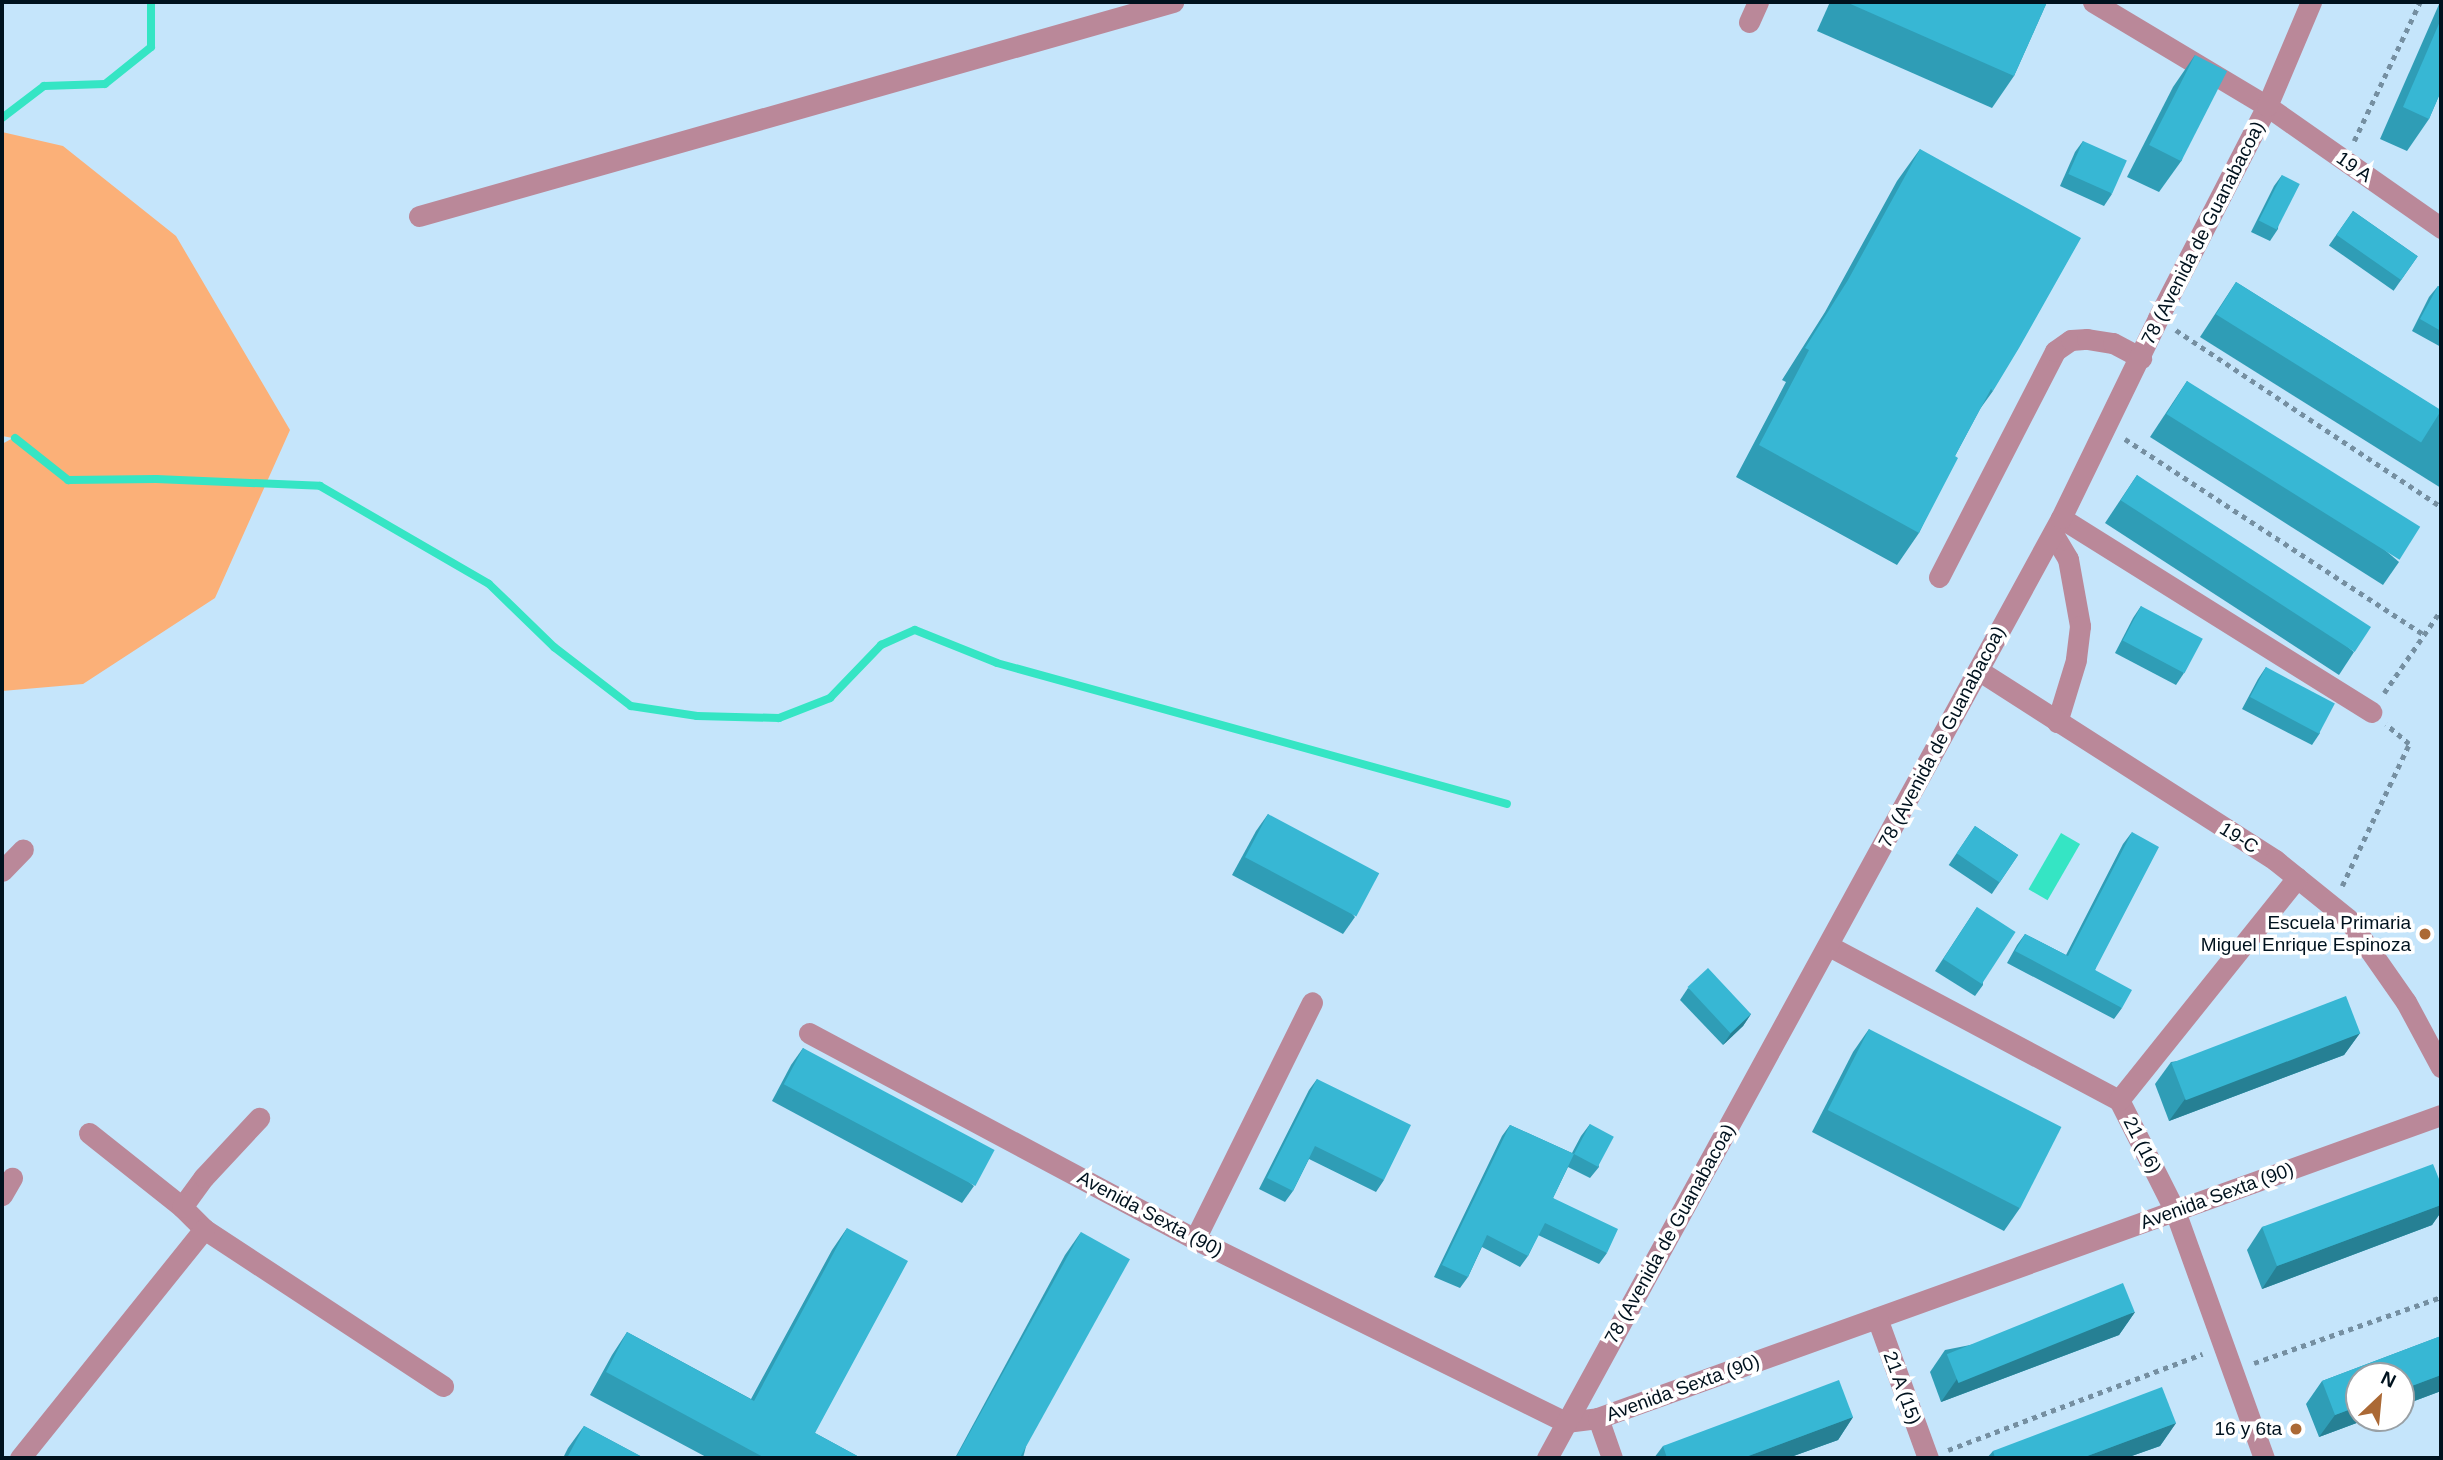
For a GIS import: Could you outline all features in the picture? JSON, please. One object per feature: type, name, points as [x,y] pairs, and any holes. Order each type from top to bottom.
[{"type":"street","points":[[419,216],[1173,2]]},
{"type":"street","points":[[1748,22],[1758,2]]},
{"type":"street","name":"19 A","points":[[2093,2],[2267,106],[2441,228]]},
{"type":"street","name":"78 (Avenida de Guanabacoa)","points":[[1547,1458],[2057,526],[2141,358],[2158,318],[2267,106],[2311,2]]},
{"type":"street","points":[[1939,577],[2055,351],[2071,340],[2087,339],[2113,343],[2141,358]]},
{"type":"street","points":[[2057,526],[2371,712]]},
{"type":"street","points":[[2057,526],[2068,559],[2080,626],[2076,660],[2057,722]]},
{"type":"street","name":"19-C","points":[[1978,670],[2275,860],[2348,919],[2406,1002],[2441,1067]]},
{"type":"street","points":[[2,871],[23,849]]},
{"type":"street","points":[[2119,1100],[2297,878]]},
{"type":"street","name":"21 (16)","points":[[1829,946],[2119,1100],[2175,1211],[2264,1458]]},
{"type":"street","points":[[1195,1238],[1312,1002]]},
{"type":"street","name":"Avenida Sexta (90)","points":[[809,1033],[1195,1238],[1566,1422],[1598,1419],[2441,1115]]},
{"type":"street","points":[[182,1208],[204,1177],[259,1118]]},
{"type":"street","points":[[89,1133],[204,1229],[443,1386]]},
{"type":"street","points":[[20,1458],[204,1229]]},
{"type":"street","name":"21 A (15)","points":[[1877,1318],[1928,1458]]},
{"type":"street","points":[[1598,1419],[1612,1458]]},
{"type":"path","points":[[2345,161],[2420,2]]},
{"type":"path","points":[[2158,318],[2441,507]]},
{"type":"path","points":[[2106,427],[2423,634]]},
{"type":"path","points":[[2332,907],[2409,744],[2371,712],[2441,610]]},
{"type":"path","points":[[2233,1371],[2441,1297]]},
{"type":"path","points":[[1928,1458],[2224,1346]]},
{"type":"shaded area","points":[[2,132],[63,146],[176,236],[290,430],[215,598],[83,684],[2,691],[2,444],[13,438],[2,436]]},
{"type":"shaded area","points":[[2061,833],[2080,844],[2048,900],[2028,889]]},
{"type":"building","points":[[1846,2],[2047,2],[2014,76]]},
{"type":"building","points":[[2441,19],[2441,91],[2429,119],[2403,107]]},
{"type":"building","points":[[2195,55],[2227,71],[2181,161],[2149,145]]},
{"type":"building","points":[[2083,141],[2127,161],[2112,193],[2068,174]]},
{"type":"building","points":[[1920,149],[2081,238],[2019,348],[1993,391],[1991,389],[1955,456],[1958,458],[1919,533],[1759,445],[1809,350],[1805,348],[1848,280]]},
{"type":"building","points":[[2282,175],[2300,184],[2277,230],[2259,220]]},
{"type":"building","points":[[2353,211],[2418,256],[2401,280],[2336,235]]},
{"type":"building","points":[[2236,282],[2441,410],[2421,442],[2216,314]]},
{"type":"building","points":[[2438,286],[2441,288],[2441,331],[2420,319]]},
{"type":"building","points":[[2187,381],[2420,527],[2400,560],[2166,414]]},
{"type":"building","points":[[2137,475],[2371,627],[2355,652],[2121,500]]},
{"type":"building","points":[[2141,606],[2203,639],[2184,673],[2123,640]]},
{"type":"building","points":[[2266,667],[2335,704],[2319,734],[2250,697]]},
{"type":"building","points":[[1268,814],[1379,873],[1356,916],[1245,857]]},
{"type":"building","points":[[1975,826],[2018,855],[2000,882],[1957,853]]},
{"type":"building","points":[[2132,832],[2159,847],[2095,970],[2132,990],[2122,1008],[2015,951],[2025,934],[2068,956]]},
{"type":"building","points":[[1977,907],[2016,932],[1982,984],[1943,959]]},
{"type":"building","points":[[1708,968],[1751,1014],[1730,1033],[1688,987]]},
{"type":"building","points":[[2346,996],[2360,1033],[2186,1100],[2171,1063]]},
{"type":"building","points":[[1869,1029],[2061,1127],[2020,1208],[1828,1110]]},
{"type":"building","points":[[803,1048],[995,1150],[975,1186],[784,1084]]},
{"type":"building","points":[[1317,1079],[1411,1125],[1384,1180],[1315,1146],[1293,1191],[1267,1178]]},
{"type":"building","points":[[1590,1124],[1614,1137],[1598,1167],[1574,1154]]},
{"type":"building","points":[[1510,1125],[1574,1154],[1553,1198],[1618,1229],[1607,1253],[1545,1223],[1528,1256],[1487,1235],[1468,1277],[1442,1265]]},
{"type":"building","points":[[2433,1164],[2441,1184],[2441,1205],[2277,1266],[2262,1227]]},
{"type":"building","points":[[847,1228],[908,1261],[815,1433],[861,1458],[765,1458],[606,1372],[627,1332],[754,1401]]},
{"type":"building","points":[[1081,1232],[1130,1259],[1020,1458],[956,1457]]},
{"type":"building","points":[[2123,1283],[2135,1312],[1958,1383],[1947,1354]]},
{"type":"building","points":[[2441,1336],[2441,1375],[2415,1385],[2415,1362],[2372,1362]]},
{"type":"building","points":[[2345,1372],[2345,1411],[2335,1415],[2322,1381]]},
{"type":"building","points":[[1839,1380],[1853,1417],[1743,1458],[1667,1458],[1663,1446]]},
{"type":"building","points":[[2162,1387],[2176,1423],[2082,1458],[1995,1458],[1993,1451]]},
{"type":"building","points":[[584,1426],[644,1458],[567,1458]]},
{"type":"waterway","points":[[2,118],[44,86],[105,84],[151,47],[151,2]]},
{"type":"waterway","points":[[15,438],[68,480],[156,479],[320,486],[489,584],[554,647],[631,706],[697,716],[779,718],[830,698],[881,645],[915,630],[997,663],[1507,804]]},
{"type":"place","name":"Escuela Primaria Miguel Enrique Espinoza","points":[[2425,934]]},
{"type":"place","name":"16 y 6ta","points":[[2296,1429]]}]
